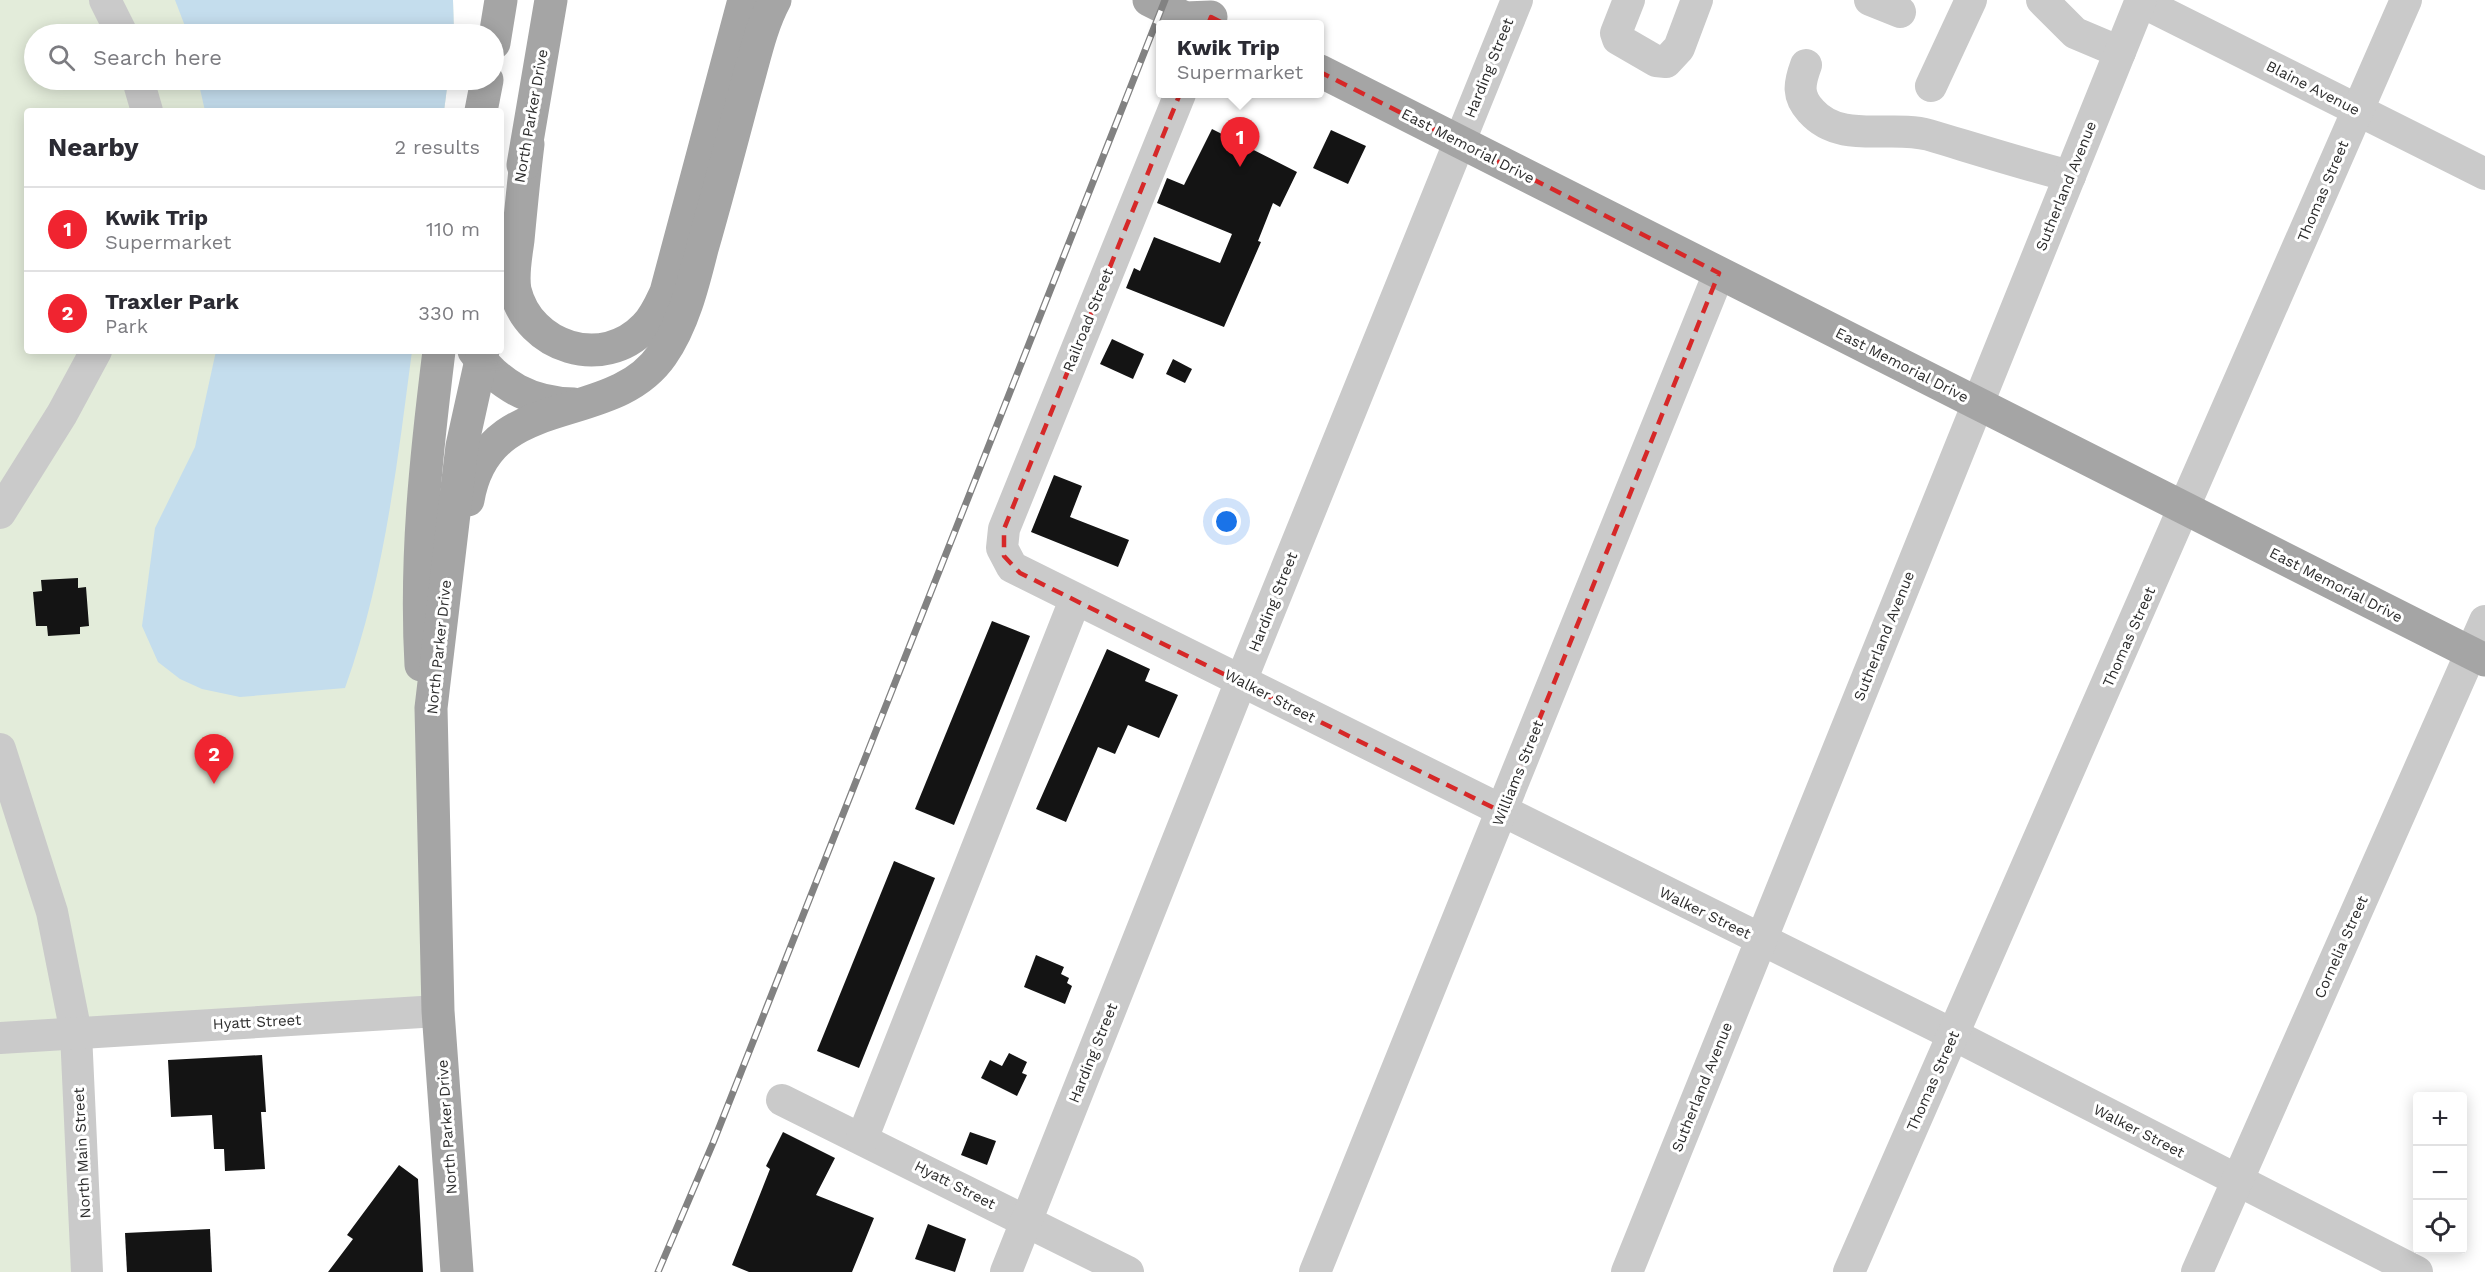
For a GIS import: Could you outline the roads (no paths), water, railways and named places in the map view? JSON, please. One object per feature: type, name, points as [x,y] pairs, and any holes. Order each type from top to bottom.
[{"type":"main road","points":[[484,0],[484,24]]},
{"type":"main road","points":[[497,24],[501,0]]},
{"type":"main road","name":"North Parker Drive","points":[[504,253],[528,144],[551,0]]},
{"type":"main road","points":[[528,144],[514,274],[518,300],[538,331],[552,341],[586,350],[617,346],[644,328],[656,314],[666,292],[744,0]]},
{"type":"main road","points":[[448,568],[465,516],[471,482],[501,436],[522,424],[608,394],[642,376],[661,356],[677,328],[692,288],[752,65],[768,13],[775,0]]},
{"type":"main road","points":[[1149,0],[1185,18],[1212,13]]},
{"type":"main road","name":"East Memorial Drive","points":[[1324,73],[2478,656]]},
{"type":"main road","name":"North Parker Drive","points":[[437,946],[418,623],[420,518],[439,354]]},
{"type":"main road","points":[[479,354],[494,376],[522,393],[550,403],[580,404]]},
{"type":"main road","name":"North Parker Drive","points":[[457,1272],[438,1011],[431,708],[462,446],[479,354]]},
{"type":"street","points":[[105,0],[117,24]]},
{"type":"street","name":"Harding Street","points":[[1006,1272],[1241,681],[1517,0]]},
{"type":"street","points":[[1629,0],[1616,33],[1618,39],[1656,61],[1666,62],[1679,48],[1697,0]]},
{"type":"street","points":[[1870,0],[1900,12]]},
{"type":"street","points":[[1931,86],[1971,0]]},
{"type":"street","points":[[2042,0],[2075,33],[2120,52]]},
{"type":"street","name":"Thomas Street","points":[[1849,1272],[2406,0]]},
{"type":"street","name":"Sutherland Avenue","points":[[1627,1272],[2140,1]]},
{"type":"street","name":"Blaine Avenue","points":[[2140,1],[2485,174]]},
{"type":"street","points":[[1806,65],[1800,82],[1802,98],[1815,116],[1830,125],[1865,132],[1927,134],[1980,152],[2070,176]]},
{"type":"street","points":[[141,90],[146,108]]},
{"type":"street","name":"Railroad Street","points":[[1002,548],[1004,529],[1178,98]]},
{"type":"street","name":"Williams Street","points":[[1315,1272],[1719,273]]},
{"type":"street","points":[[0,513],[62,414],[94,354]]},
{"type":"street","name":"Walker Street","points":[[1002,548],[1012,567],[1075,600],[1954,1035],[2237,1182],[2417,1272]]},
{"type":"street","points":[[862,1139],[1075,600]]},
{"type":"street","name":"Cornelia Street","points":[[2197,1272],[2478,656],[2485,621]]},
{"type":"street","name":"North Main Street","points":[[0,749],[52,912],[76,1033],[87,1272]]},
{"type":"street","name":"Hyatt Street","points":[[0,1038],[438,1011]]},
{"type":"street","name":"Hyatt Street","points":[[782,1100],[1128,1272]]},
{"type":"water","points":[[175,0],[453,0],[454,24],[184,24]]},
{"type":"water","points":[[200,90],[447,90],[444,108],[204,108]]},
{"type":"water","points":[[215,354],[412,354],[388,522],[370,606],[345,688],[240,697],[202,689],[180,679],[158,662],[142,626],[155,528],[195,447]]},
{"type":"railway","points":[[1157,20],[1165,0]]},
{"type":"railway","points":[[658,1272],[713,1143],[1156,23]]},
{"type":"place","name":"Kwik Trip","points":[[1240,167]]},
{"type":"place","name":"Traxler Park","points":[[214,784]]}]
